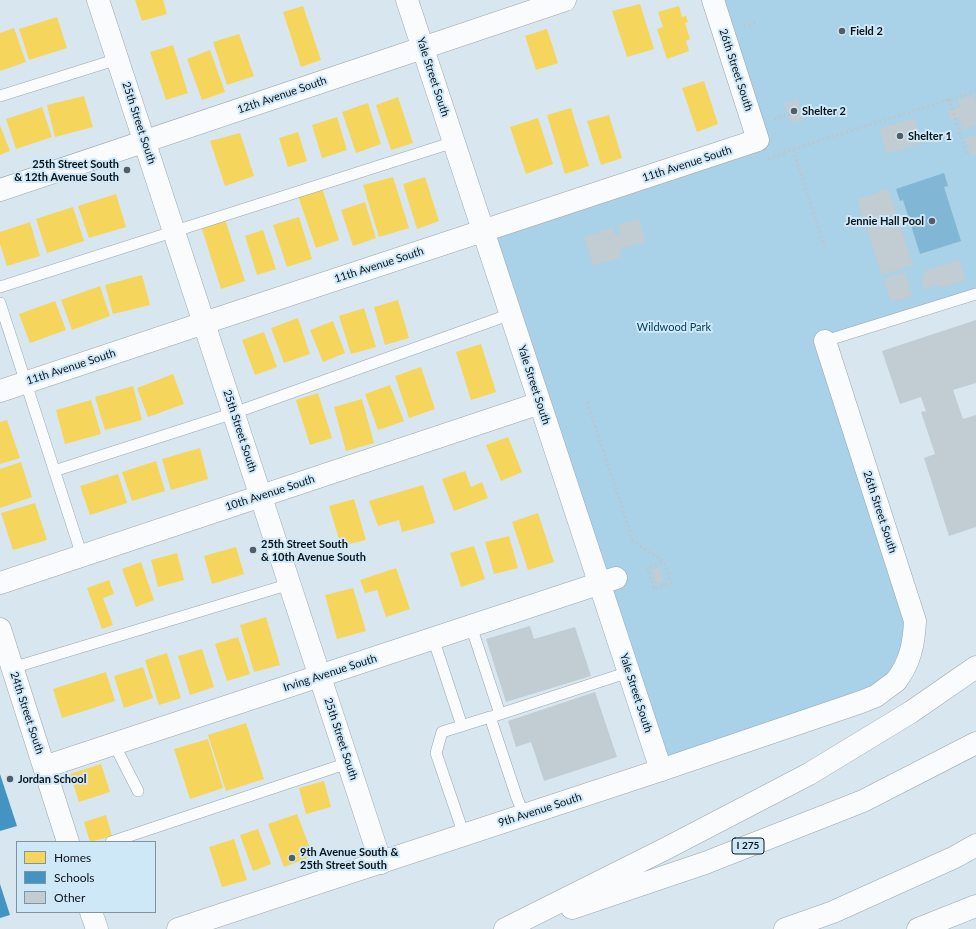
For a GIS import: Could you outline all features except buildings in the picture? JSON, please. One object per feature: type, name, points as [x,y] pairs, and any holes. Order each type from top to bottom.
[{"type":"main road","name":"25th Street South","points":[[98,0],[381,863]]},
{"type":"main road","name":"Yale Street South","points":[[407,0],[540,403],[608,581],[629,672],[661,770]]},
{"type":"main road","name":"12th Avenue South","points":[[0,190],[565,0]]},
{"type":"main road","name":"26th Street South","points":[[713,0],[761,150]]},
{"type":"main road","name":"11th Avenue South","points":[[0,391],[483,230],[761,150]]},
{"type":"main road","name":"26th Street South","points":[[825,341],[915,621],[914,635],[909,658],[896,681]]},
{"type":"main road","name":"10th Avenue South","points":[[0,583],[540,403]]},
{"type":"main road","name":"Irving Avenue South","points":[[44,767],[608,581]]},
{"type":"main road","name":"24th Street South","points":[[0,629],[7,659],[68,841]]},
{"type":"main road","points":[[505,929],[672,846],[809,774],[911,712],[976,667]]},
{"type":"main road","name":"9th Avenue South","points":[[178,929],[661,770],[861,702],[876,696],[896,681]]},
{"type":"main road","name":"I 275","points":[[513,929],[705,862],[863,801],[976,744]]},
{"type":"main road","points":[[786,929],[833,912],[954,857],[976,845]]},
{"type":"main road","points":[[918,929],[976,906]]},
{"type":"main road","points":[[91,913],[97,929]]},
{"type":"lane","points":[[0,96],[118,59]]},
{"type":"lane","points":[[0,287],[454,142]]},
{"type":"lane","points":[[825,341],[976,294]]},
{"type":"lane","points":[[0,303],[82,556]]},
{"type":"lane","points":[[54,471],[234,413],[511,314]]},
{"type":"lane","points":[[7,659],[290,584]]},
{"type":"lane","points":[[471,626],[517,798],[524,815]]},
{"type":"lane","points":[[434,638],[462,726]]},
{"type":"lane","points":[[464,835],[436,754],[442,732],[629,672]]},
{"type":"lane","points":[[114,744],[138,791]]},
{"type":"lane","points":[[114,841],[348,763]]},
{"type":"path","points":[[744,26],[757,22]]},
{"type":"path","points":[[761,150],[785,153],[976,91]]},
{"type":"path","points":[[949,99],[966,154]]},
{"type":"path","points":[[774,119],[794,113]]},
{"type":"path","points":[[793,150],[826,251]]},
{"type":"path","points":[[587,402],[632,541],[664,562],[671,583],[654,589],[647,567],[664,562]]},
{"type":"green space","name":"Wildwood Park","points":[[713,0],[976,0],[976,294],[825,341],[912,611],[899,677],[661,770],[483,230],[758,140]]},
{"type":"shaded area","name":"Jennie Hall Pool","points":[[944,173],[948,186],[944,187],[961,241],[920,254],[903,200],[900,201],[896,189]]},
{"type":"place","name":"Field 2","points":[[842,31]]},
{"type":"place","name":"Shelter 2","points":[[794,111]]},
{"type":"place","name":"Shelter 1","points":[[900,136]]},
{"type":"place","name":"25th Street South & 12th Avenue South","points":[[127,170]]},
{"type":"place","name":"Jennie Hall Pool","points":[[932,221]]},
{"type":"place","name":"25th Street South & 10th Avenue South","points":[[253,550]]},
{"type":"place","name":"Jordan School","points":[[10,779]]},
{"type":"place","name":"9th Avenue South & 25th Street South","points":[[292,858]]}]
